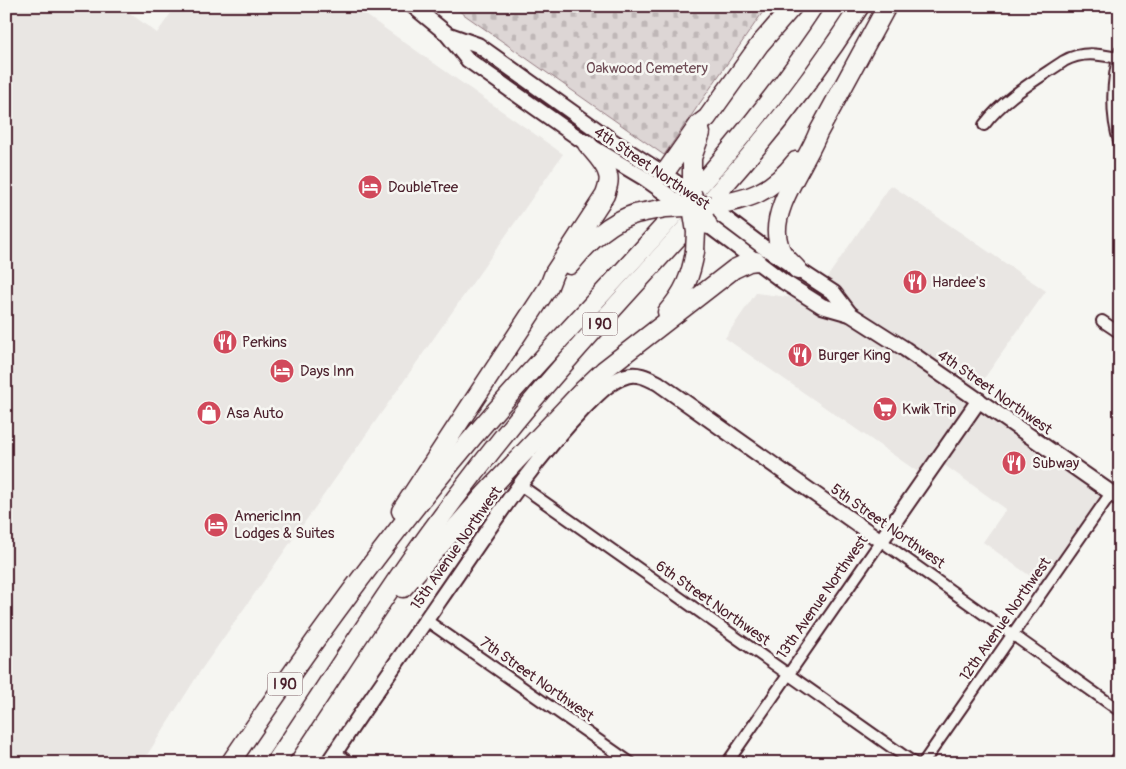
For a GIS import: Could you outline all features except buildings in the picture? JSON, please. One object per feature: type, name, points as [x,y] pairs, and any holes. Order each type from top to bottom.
[{"type":"highway","points":[[630,349],[637,336],[666,314],[681,295],[689,280],[695,251],[696,232],[692,158],[707,118],[760,44],[793,6]]},
{"type":"highway","name":"I 90","points":[[230,763],[340,606],[388,542],[489,418],[660,230],[728,152],[778,90],[838,6]]},
{"type":"highway","name":"I 90","points":[[274,763],[410,560],[483,463],[562,366],[745,161],[803,88],[860,6]]},
{"type":"highway","points":[[798,270],[781,251],[776,234],[780,210],[813,147],[818,133],[887,6]]},
{"type":"highway","points":[[693,204],[699,124],[707,118]]},
{"type":"highway","points":[[549,286],[584,248],[605,230],[628,216],[693,204],[743,200],[758,194],[789,171],[818,133]]},
{"type":"highway","points":[[340,606],[549,286],[554,273],[605,195],[608,185],[608,174],[587,144]]},
{"type":"highway","points":[[351,649],[485,494],[568,404],[604,370],[734,269],[756,261]]},
{"type":"street","name":"4th Street Northwest","points":[[413,6],[446,33],[468,60],[587,144],[644,178],[693,204],[762,246],[834,294],[850,314]]},
{"type":"street","name":"4th Street Northwest","points":[[446,33],[478,45],[614,142],[693,204],[756,261],[784,282],[822,306],[850,314],[979,400],[1115,496]]},
{"type":"street","points":[[984,125],[1006,100],[1072,56],[1091,54],[1119,55],[1114,99],[1114,118],[1120,144]]},
{"type":"street","points":[[1102,321],[1120,333]]},
{"type":"street","name":"15th Avenue Northwest","points":[[331,757],[520,485],[559,435],[600,393],[625,376],[635,374]]},
{"type":"street","name":"5th Street Northwest","points":[[635,374],[658,383],[1120,711]]},
{"type":"street","name":"13th Avenue Northwest","points":[[727,763],[979,400]]},
{"type":"street","name":"6th Street Northwest","points":[[520,485],[914,763]]},
{"type":"street","name":"12th Avenue Northwest","points":[[923,763],[1013,634],[1115,496]]},
{"type":"street","name":"7th Street Northwest","points":[[426,620],[631,763]]},
{"type":"street","points":[[1114,763],[1120,755]]},
{"type":"street","points":[[331,757],[350,763]]},
{"type":"shaded area","points":[[6,6],[120,6],[157,33],[176,6],[353,6],[563,154],[201,670],[142,763],[6,763]]},
{"type":"shaded area","points":[[891,185],[1046,291],[918,472],[725,338],[756,293],[796,298],[808,305]]},
{"type":"shaded area","points":[[982,409],[1104,496],[1041,584],[983,542],[1006,509],[943,464]]},
{"type":"green space","name":"Oakwood Cemetery","points":[[452,6],[767,6],[664,155]]},
{"type":"place","name":"DoubleTree","points":[[370,187]]},
{"type":"place","name":"Hardee's","points":[[915,282]]},
{"type":"place","name":"Perkins","points":[[225,342]]},
{"type":"place","name":"Burger King","points":[[800,355]]},
{"type":"place","name":"Days Inn","points":[[282,371]]},
{"type":"place","name":"Kwik Trip","points":[[885,409]]},
{"type":"place","name":"Asa Auto","points":[[209,413]]},
{"type":"place","name":"Subway","points":[[1014,463]]},
{"type":"place","name":"AmericInn Lodges & Suites","points":[[216,525]]}]
